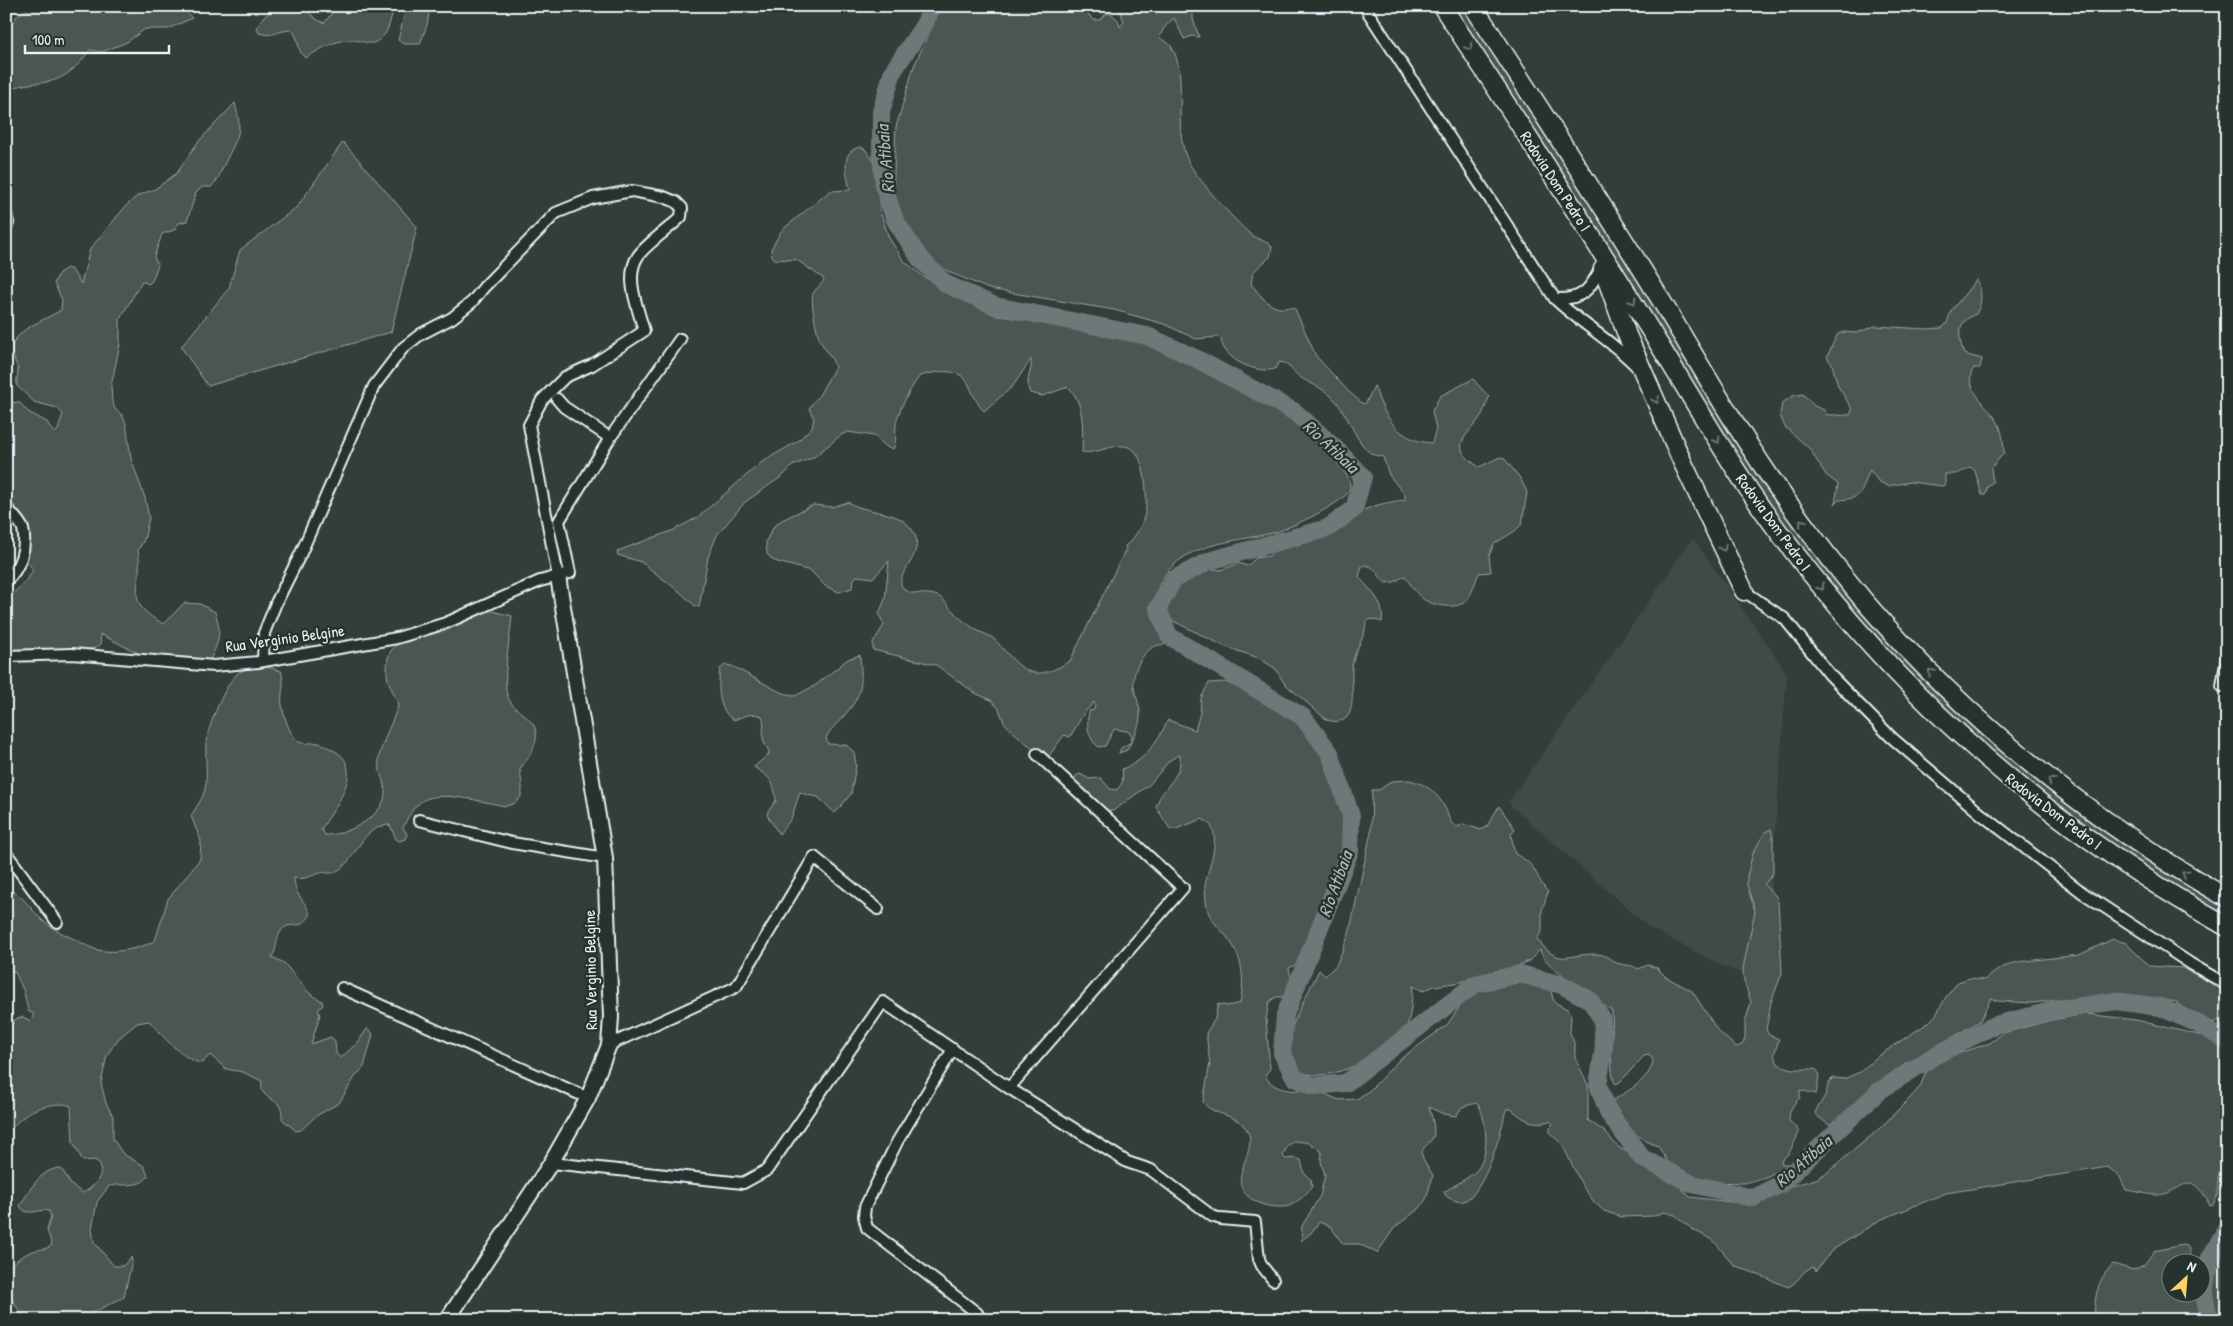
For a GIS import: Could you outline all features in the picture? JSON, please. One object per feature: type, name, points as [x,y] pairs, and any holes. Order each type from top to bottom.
[{"type":"highway","name":"Rodovia Dom Pedro I","points":[[1442,6],[1565,196],[1750,491],[1800,560],[1869,642],[1935,712],[2004,774],[2081,834],[2164,889],[2227,927]]},
{"type":"highway","name":"Rodovia Dom Pedro I","points":[[1473,6],[1654,289],[1766,472],[1803,524],[1866,603],[1947,689],[2021,757],[2098,816],[2182,872],[2227,898]]},
{"type":"highway","points":[[1565,196],[1602,266],[1627,335],[1682,460],[1744,591]]},
{"type":"street","points":[[1364,6],[1555,299],[1576,318],[1626,356],[1645,374]]},
{"type":"street","points":[[263,662],[264,633],[276,603],[301,553],[374,386],[403,348],[421,334],[452,318],[472,302],[484,287],[556,213],[593,198],[632,190],[664,197],[676,202],[682,208],[681,217],[638,255],[633,267],[632,282],[644,331],[592,365],[565,377],[542,400],[528,424],[564,575]]},
{"type":"street","points":[[6,214],[8,222],[6,228]]},
{"type":"street","points":[[1555,299],[1572,300],[1585,292],[1595,281],[1602,266]]},
{"type":"street","points":[[564,575],[559,521],[610,438],[680,338]]},
{"type":"street","points":[[557,399],[564,408],[610,438]]},
{"type":"street","points":[[6,507],[22,528],[22,556],[12,576],[6,581]]},
{"type":"street","name":"Rua Verginio Belgine","points":[[6,656],[72,654],[214,666],[263,662],[397,638],[446,623],[540,581],[564,575],[604,858],[612,1017],[609,1045],[588,1098],[551,1163],[447,1320]]},
{"type":"street","points":[[1744,591],[1785,619],[1830,675],[1891,737],[1981,814],[2083,893],[2191,964],[2227,985]]},
{"type":"street","points":[[2222,686],[2227,657]]},
{"type":"street","points":[[1009,1088],[1183,888],[1037,754]]},
{"type":"street","points":[[418,820],[512,843],[604,858]]},
{"type":"street","points":[[6,853],[57,922]]},
{"type":"street","points":[[609,1045],[736,987],[814,857],[878,908]]},
{"type":"street","points":[[342,988],[588,1098]]},
{"type":"street","points":[[551,1163],[743,1183],[767,1170],[883,1002],[1009,1088],[1127,1162],[1151,1170],[1212,1216],[1221,1219],[1255,1222],[1259,1259],[1273,1280]]},
{"type":"street","points":[[952,1049],[896,1142],[865,1207],[864,1216],[867,1228],[977,1313],[981,1320]]},
{"type":"shaded area","points":[[39,6],[181,6],[192,18],[168,29],[145,29],[127,42],[102,52],[90,50],[82,61],[66,75],[53,81],[21,85],[12,89],[9,92],[11,99],[9,103],[6,103],[6,36],[16,17],[25,10],[39,10]]},
{"type":"shaded area","points":[[279,6],[302,6],[316,19],[324,23],[338,6],[396,7],[386,32],[379,40],[372,43],[357,40],[340,41],[305,58],[300,52],[292,30],[268,35],[259,33],[257,28],[262,18]]},
{"type":"shaded area","points":[[404,6],[424,6],[429,14],[420,44],[403,44],[398,40],[405,13]]},
{"type":"shaded area","points":[[937,6],[1079,6],[1094,20],[1099,20],[1106,14],[1111,13],[1118,20],[1120,27],[1124,22],[1119,6],[1193,6],[1193,19],[1199,37],[1192,36],[1184,39],[1174,18],[1164,28],[1159,37],[1170,44],[1176,58],[1180,86],[1181,132],[1183,147],[1188,161],[1207,188],[1235,220],[1250,234],[1272,247],[1270,257],[1253,272],[1251,284],[1270,304],[1279,308],[1295,309],[1316,356],[1348,391],[1363,404],[1366,403],[1374,386],[1390,420],[1401,432],[1415,440],[1432,443],[1436,429],[1432,411],[1440,396],[1473,379],[1489,397],[1481,417],[1464,438],[1462,449],[1464,454],[1479,467],[1500,457],[1504,458],[1520,478],[1527,492],[1522,524],[1515,531],[1494,544],[1489,556],[1491,572],[1479,573],[1472,592],[1462,604],[1444,606],[1431,603],[1419,596],[1405,576],[1394,582],[1386,583],[1373,568],[1362,566],[1359,577],[1379,603],[1382,622],[1372,619],[1366,621],[1366,627],[1353,661],[1352,702],[1346,718],[1339,721],[1327,720],[1284,683],[1276,669],[1259,658],[1226,647],[1169,619],[1166,610],[1172,588],[1180,579],[1198,567],[1221,570],[1239,563],[1247,566],[1256,558],[1269,556],[1283,544],[1298,538],[1335,531],[1362,511],[1380,504],[1405,500],[1405,495],[1389,475],[1383,457],[1373,455],[1366,449],[1336,401],[1327,392],[1300,377],[1285,364],[1279,362],[1275,369],[1268,370],[1251,367],[1234,359],[1223,347],[1219,337],[1196,339],[1164,324],[1114,310],[989,289],[951,273],[937,264],[923,249],[901,219],[893,195],[896,127],[914,66],[936,18]]},
{"type":"shaded area","points":[[1450,6],[1464,6],[1710,388],[1908,658],[2227,905],[2227,920],[2083,827],[1966,734],[1839,599],[1733,457],[1700,394]]},
{"type":"shaded area","points":[[235,103],[239,122],[238,134],[218,179],[211,187],[202,187],[196,193],[187,221],[179,223],[174,230],[162,234],[154,257],[158,265],[152,281],[148,284],[142,281],[120,319],[120,344],[111,386],[112,401],[115,409],[122,415],[126,423],[131,459],[145,498],[149,518],[144,540],[138,550],[138,600],[142,608],[164,624],[184,603],[200,604],[215,612],[219,631],[213,653],[210,660],[194,665],[150,659],[100,634],[101,644],[89,649],[38,648],[6,652],[6,599],[22,585],[33,569],[24,555],[18,514],[6,499],[8,409],[11,403],[19,402],[28,412],[47,422],[54,433],[58,430],[63,414],[57,408],[34,402],[17,386],[18,370],[12,351],[13,344],[17,337],[30,326],[61,310],[62,300],[54,283],[59,273],[67,268],[72,270],[81,284],[90,249],[126,206],[137,196],[155,189],[177,173],[198,142]]},
{"type":"shaded area","points":[[343,142],[417,227],[391,332],[208,386],[181,347],[229,288],[240,250],[297,207]]},
{"type":"shaded area","points":[[861,147],[866,150],[875,163],[879,180],[880,211],[889,238],[904,261],[924,277],[997,316],[1103,327],[1192,355],[1309,416],[1327,452],[1347,477],[1350,488],[1340,500],[1330,507],[1276,532],[1208,546],[1178,561],[1167,573],[1158,588],[1154,605],[1160,625],[1176,645],[1158,645],[1153,647],[1148,650],[1138,665],[1134,676],[1134,687],[1140,710],[1140,718],[1131,742],[1132,735],[1127,731],[1114,729],[1105,746],[1099,747],[1095,744],[1088,730],[1088,715],[1090,710],[1093,711],[1094,702],[1084,713],[1070,737],[1064,735],[1046,760],[1011,730],[1004,722],[999,709],[991,700],[975,693],[936,665],[873,650],[873,643],[884,625],[879,614],[885,599],[889,561],[873,578],[857,576],[854,579],[852,588],[839,592],[825,586],[811,571],[774,561],[767,554],[766,541],[774,526],[813,505],[832,507],[848,502],[855,506],[892,515],[905,522],[913,531],[916,540],[913,558],[901,579],[904,589],[908,592],[931,594],[941,598],[962,620],[993,639],[1012,659],[1028,671],[1036,673],[1045,672],[1070,661],[1126,549],[1125,546],[1134,537],[1141,525],[1146,502],[1145,480],[1140,460],[1136,452],[1131,448],[1119,446],[1094,452],[1082,452],[1082,417],[1074,393],[1068,387],[1042,396],[1030,393],[1028,380],[1031,359],[1013,386],[984,411],[968,383],[958,374],[946,372],[920,376],[901,407],[893,449],[888,448],[874,436],[848,432],[841,435],[814,457],[792,466],[784,475],[745,502],[717,535],[708,557],[699,607],[695,606],[641,562],[618,555],[617,552],[620,550],[674,530],[698,517],[762,462],[798,441],[812,427],[814,419],[809,408],[818,397],[835,367],[820,340],[813,310],[813,294],[824,279],[797,260],[774,259],[771,249],[782,230],[830,191],[850,190],[846,164],[850,153],[854,149]]},
{"type":"shaded area","points":[[1977,279],[1981,293],[1980,305],[1976,314],[1969,317],[1962,325],[1960,336],[1964,354],[1982,359],[1980,368],[1974,368],[1971,381],[1977,395],[2000,427],[2004,453],[1991,468],[1993,482],[1988,486],[1985,495],[1982,495],[1975,471],[1971,467],[1957,474],[1945,474],[1945,484],[1943,486],[1910,482],[1888,486],[1878,481],[1870,470],[1858,495],[1839,500],[1835,504],[1838,484],[1826,475],[1809,448],[1785,427],[1780,415],[1782,403],[1793,396],[1803,394],[1814,406],[1824,410],[1827,415],[1851,414],[1852,409],[1838,386],[1832,364],[1827,357],[1837,335],[1842,332],[1856,333],[1875,326],[1942,328],[1947,323],[1951,311]]},
{"type":"shaded area","points":[[1693,538],[1787,673],[1764,981],[1724,967],[1650,928],[1508,803]]},
{"type":"shaded area","points":[[474,610],[488,610],[512,616],[506,662],[506,689],[509,699],[530,720],[535,728],[536,738],[532,751],[520,769],[521,796],[513,804],[506,806],[464,798],[432,797],[420,802],[414,808],[403,828],[407,834],[405,839],[399,841],[396,839],[390,825],[380,827],[365,837],[343,867],[335,872],[294,878],[296,891],[310,916],[301,924],[284,928],[278,936],[272,957],[284,963],[309,993],[322,1001],[323,1005],[318,1010],[320,1015],[311,1044],[331,1037],[335,1041],[336,1054],[341,1058],[358,1042],[367,1029],[373,1034],[364,1067],[355,1077],[339,1103],[316,1116],[301,1130],[296,1131],[282,1119],[282,1111],[279,1105],[264,1093],[262,1081],[243,1072],[226,1069],[210,1055],[202,1063],[195,1061],[173,1046],[149,1021],[137,1023],[118,1039],[107,1055],[101,1083],[106,1103],[113,1116],[113,1139],[123,1154],[144,1166],[148,1176],[140,1183],[109,1186],[97,1202],[92,1229],[94,1242],[114,1266],[123,1266],[131,1257],[132,1261],[124,1297],[92,1313],[87,1320],[25,1320],[12,1299],[6,1296],[6,1269],[25,1254],[52,1245],[47,1230],[51,1217],[49,1211],[29,1212],[23,1210],[20,1206],[35,1182],[51,1170],[58,1168],[63,1171],[71,1185],[83,1193],[97,1181],[101,1169],[100,1164],[95,1160],[83,1161],[73,1142],[71,1106],[54,1105],[30,1112],[20,1119],[6,1135],[6,1032],[16,1019],[23,1017],[31,1021],[34,1014],[28,1011],[24,992],[15,972],[6,969],[6,889],[17,894],[48,924],[95,949],[119,951],[155,941],[168,899],[200,859],[201,841],[191,816],[201,800],[205,789],[207,736],[222,696],[232,679],[242,671],[253,667],[265,667],[281,671],[283,680],[283,708],[289,728],[296,739],[302,743],[325,745],[343,757],[348,777],[340,799],[321,829],[325,835],[343,832],[363,823],[379,809],[384,800],[385,791],[379,766],[379,757],[398,706],[387,677],[387,665],[391,651],[416,634]]},
{"type":"shaded area","points":[[860,655],[861,681],[858,695],[850,709],[826,738],[828,744],[846,745],[854,752],[856,765],[851,794],[835,813],[818,797],[800,792],[791,819],[779,834],[767,815],[776,801],[773,784],[768,777],[754,767],[769,754],[763,739],[764,723],[762,716],[751,714],[734,720],[728,716],[720,697],[720,669],[725,665],[732,666],[780,692],[795,696],[816,685],[848,659]]},
{"type":"shaded area","points":[[1226,682],[1287,712],[1307,735],[1319,744],[1336,770],[1343,775],[1348,788],[1351,810],[1343,876],[1325,920],[1316,951],[1312,956],[1289,968],[1291,987],[1288,994],[1285,997],[1276,997],[1269,1002],[1266,1019],[1270,1069],[1265,1075],[1268,1080],[1278,1087],[1297,1090],[1309,1087],[1339,1100],[1357,1099],[1370,1090],[1399,1060],[1447,1025],[1464,1000],[1481,990],[1496,985],[1520,981],[1540,982],[1550,988],[1554,1002],[1567,1009],[1571,1015],[1570,1033],[1575,1045],[1575,1057],[1588,1085],[1588,1120],[1605,1132],[1618,1147],[1666,1173],[1690,1197],[1748,1204],[1791,1186],[1816,1179],[1828,1172],[1879,1129],[1920,1087],[1926,1072],[1945,1058],[1990,1043],[2003,1033],[2052,1020],[2086,1014],[2136,1020],[2219,1040],[2227,1044],[2227,1171],[2218,1176],[2217,1197],[2213,1205],[2210,1206],[2203,1193],[2197,1186],[2191,1183],[2157,1195],[2126,1190],[2120,1177],[2108,1167],[1946,1193],[1880,1220],[1831,1251],[1816,1271],[1813,1267],[1809,1269],[1795,1283],[1788,1287],[1734,1265],[1713,1240],[1693,1230],[1675,1215],[1664,1212],[1654,1216],[1622,1217],[1604,1211],[1594,1202],[1582,1185],[1562,1144],[1550,1133],[1550,1127],[1553,1124],[1550,1121],[1529,1121],[1511,1109],[1506,1109],[1491,1160],[1479,1186],[1472,1196],[1464,1201],[1457,1201],[1446,1196],[1444,1192],[1474,1173],[1483,1159],[1486,1140],[1484,1121],[1479,1105],[1476,1103],[1462,1107],[1456,1116],[1443,1114],[1429,1107],[1434,1131],[1433,1137],[1422,1152],[1426,1164],[1433,1175],[1426,1199],[1420,1208],[1395,1227],[1377,1253],[1359,1244],[1343,1244],[1331,1227],[1319,1222],[1311,1233],[1301,1241],[1302,1226],[1320,1196],[1325,1175],[1321,1162],[1322,1152],[1310,1143],[1295,1141],[1287,1146],[1283,1156],[1286,1159],[1295,1158],[1301,1160],[1304,1173],[1311,1180],[1312,1186],[1302,1198],[1289,1206],[1274,1207],[1259,1203],[1247,1195],[1241,1187],[1242,1168],[1249,1149],[1250,1139],[1247,1130],[1237,1120],[1207,1107],[1203,1102],[1210,1063],[1206,1033],[1215,1019],[1218,1004],[1227,1006],[1240,1003],[1242,977],[1236,952],[1207,908],[1205,886],[1214,850],[1213,831],[1209,824],[1202,819],[1176,829],[1170,829],[1156,807],[1178,770],[1180,755],[1169,761],[1150,784],[1113,811],[1106,810],[1097,800],[1073,782],[1076,776],[1080,774],[1089,779],[1101,778],[1110,789],[1116,790],[1122,783],[1122,769],[1144,756],[1160,735],[1168,720],[1195,730],[1200,713],[1201,698],[1209,683]]},
{"type":"shaded area","points":[[1131,742],[1127,750],[1119,753],[1121,748]]},
{"type":"shaded area","points":[[1409,780],[1435,793],[1450,821],[1457,827],[1463,824],[1481,830],[1487,826],[1499,806],[1515,829],[1511,835],[1515,854],[1532,867],[1548,892],[1542,910],[1542,931],[1537,939],[1552,954],[1564,957],[1600,954],[1617,963],[1638,969],[1648,965],[1657,968],[1666,977],[1692,991],[1718,1031],[1736,1047],[1742,1045],[1745,1039],[1745,1023],[1751,1002],[1744,981],[1743,968],[1755,911],[1747,885],[1747,876],[1753,853],[1765,832],[1771,829],[1773,838],[1773,873],[1764,885],[1775,895],[1778,901],[1782,973],[1771,1002],[1766,1030],[1769,1035],[1779,1039],[1774,1055],[1778,1064],[1793,1069],[1814,1069],[1817,1070],[1819,1077],[1816,1094],[1800,1090],[1800,1098],[1790,1111],[1789,1121],[1796,1127],[1799,1133],[1789,1153],[1781,1161],[1782,1164],[1791,1164],[1768,1176],[1746,1183],[1708,1182],[1669,1164],[1658,1146],[1641,1138],[1630,1129],[1612,1101],[1643,1079],[1648,1073],[1653,1060],[1649,1055],[1644,1056],[1616,1084],[1611,1065],[1612,1011],[1560,974],[1540,950],[1529,961],[1515,967],[1461,982],[1434,986],[1423,991],[1413,986],[1411,1010],[1403,1034],[1396,1042],[1370,1059],[1337,1072],[1321,1075],[1308,1074],[1295,1066],[1291,1054],[1291,1031],[1319,970],[1325,976],[1337,964],[1349,934],[1371,832],[1372,790],[1379,790],[1392,781]]},
{"type":"shaded area","points":[[2113,939],[2126,943],[2149,966],[2183,968],[2227,991],[2227,1032],[2221,1026],[2219,1020],[2214,1023],[2177,1004],[2177,1002],[2119,994],[2089,1000],[2059,1000],[2032,1003],[1997,1001],[1991,998],[1980,1021],[1911,1062],[1905,1063],[1855,1114],[1852,1111],[1848,1111],[1829,1125],[1816,1115],[1815,1112],[1825,1096],[1829,1082],[1833,1078],[1844,1079],[1860,1072],[1878,1056],[1928,1023],[1936,1015],[1946,997],[1958,982],[1970,978],[1984,980],[2001,968],[2017,962],[2079,955]]},
{"type":"shaded area","points":[[2227,1244],[2227,1320],[2218,1320],[2211,1290],[2219,1262]]},
{"type":"shaded area","points":[[2183,1245],[2188,1247],[2190,1254],[2160,1254],[2160,1304],[2204,1304],[2203,1320],[2094,1320],[2097,1290],[2103,1277],[2113,1264],[2133,1270],[2144,1265],[2154,1251]]},
{"type":"waterway","name":"Rio Atibaia","points":[[930,6],[931,9],[924,25],[893,71],[881,112],[881,154],[884,187],[895,220],[920,259],[946,284],[995,306],[1147,336],[1197,359],[1295,412],[1334,447],[1363,477],[1354,509],[1328,528],[1209,561],[1174,579],[1158,608],[1169,636],[1303,717],[1330,753],[1351,816],[1350,851],[1285,1015],[1282,1053],[1295,1078],[1313,1086],[1346,1083],[1475,984],[1520,974],[1562,985],[1590,1000],[1602,1019],[1604,1047],[1598,1085],[1609,1114],[1642,1158],[1692,1184],[1753,1198],[1781,1184],[1879,1091],[1934,1056],[1995,1025],[2055,1010],[2116,1001],[2160,1007],[2196,1023],[2227,1041]]},
{"type":"waterway","name":"Rio Atibaia","points":[[2209,1320],[2204,1294],[2209,1260],[2227,1228]]}]
